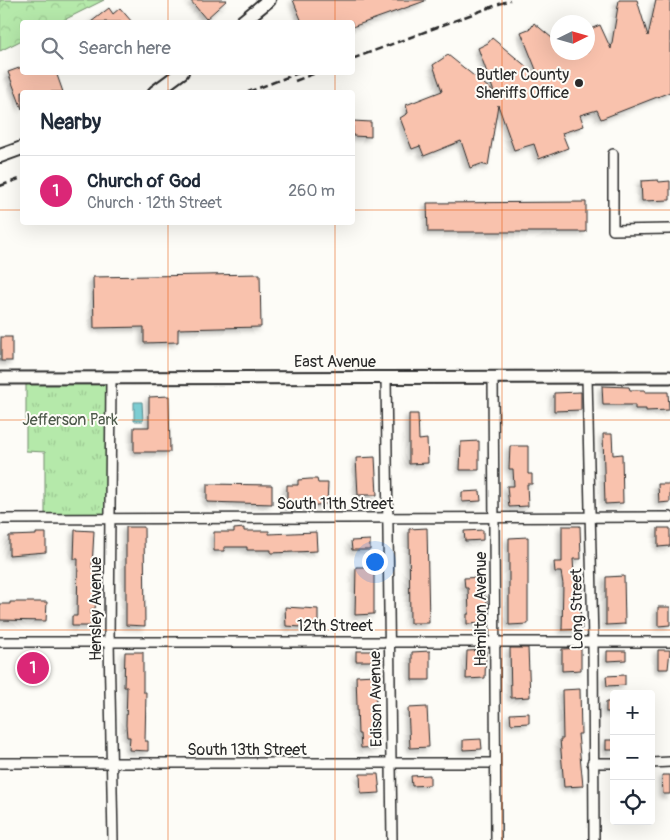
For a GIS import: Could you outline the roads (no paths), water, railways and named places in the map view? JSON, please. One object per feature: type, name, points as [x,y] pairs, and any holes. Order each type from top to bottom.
[{"type":"main road","points":[[244,20],[269,0]]},
{"type":"main road","points":[[158,90],[178,75]]},
{"type":"main road","points":[[5,154],[20,149]]},
{"type":"street","points":[[613,154],[613,230],[670,229]]},
{"type":"street","name":"Edison Avenue","points":[[386,377],[392,840]]},
{"type":"street","name":"Hamilton Avenue","points":[[492,377],[495,518],[494,763],[496,840]]},
{"type":"street","name":"Long Street","points":[[587,377],[593,642],[592,763],[594,840]]},
{"type":"street","name":"East Avenue","points":[[0,378],[670,377]]},
{"type":"street","name":"Hensley Avenue","points":[[111,379],[109,641],[113,840]]},
{"type":"street","name":"South 11th Street","points":[[0,519],[670,517]]},
{"type":"street","name":"12th Street","points":[[0,642],[496,640],[670,642]]},
{"type":"street","points":[[655,762],[670,762]]},
{"type":"street","name":"South 13th Street","points":[[0,763],[494,763]]},
{"type":"street","points":[[592,763],[610,763]]},
{"type":"water","points":[[134,402],[142,402],[143,421],[134,421]]},
{"type":"railway","points":[[355,58],[510,0]]},
{"type":"railway","points":[[253,90],[293,75]]},
{"type":"railway","points":[[295,81],[310,75]]},
{"type":"railway","points":[[0,186],[20,179]]},
{"type":"place","name":"Butler County Sheriffs Office","points":[[579,83]]},
{"type":"place","name":"Church of God","points":[[33,668]]},
{"type":"park label","name":"Jefferson Park","points":[[70,419]]}]
